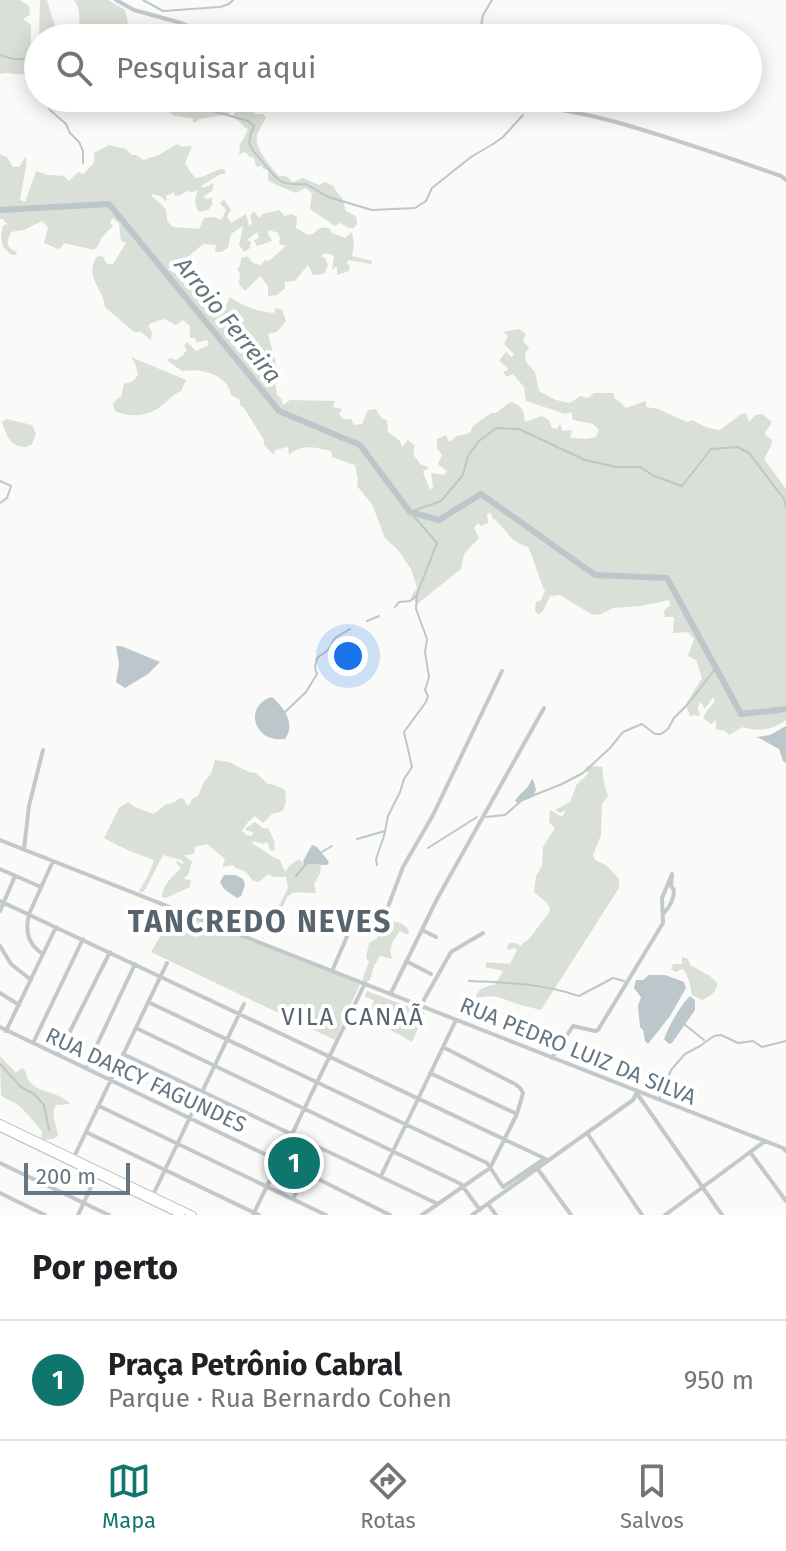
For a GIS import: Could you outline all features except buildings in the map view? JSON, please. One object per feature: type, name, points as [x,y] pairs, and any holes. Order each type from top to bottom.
[{"type":"main road","points":[[0,1125],[176,1212],[193,1215]]},
{"type":"street","points":[[116,0],[134,10],[184,24]]},
{"type":"street","points":[[568,112],[615,122],[786,180]]},
{"type":"street","points":[[332,971],[359,915],[383,920],[403,867],[433,815],[502,671]]},
{"type":"street","points":[[391,993],[422,930],[544,708]]},
{"type":"street","points":[[24,849],[29,806],[43,750]]},
{"type":"street","name":"RUA PEDRO LUIZ DA SILVA","points":[[0,840],[786,1151]]},
{"type":"street","points":[[43,954],[29,938],[27,928],[29,914],[53,861]]},
{"type":"street","points":[[0,869],[41,887]]},
{"type":"street","points":[[552,1058],[573,1026],[598,1030],[663,923],[662,898],[672,874],[674,895],[663,914]]},
{"type":"street","points":[[0,911],[15,876]]},
{"type":"street","points":[[2,902],[546,1159]]},
{"type":"street","points":[[6,1031],[56,927]]},
{"type":"street","points":[[422,930],[436,937]]},
{"type":"street","points":[[421,1006],[451,952],[483,933]]},
{"type":"street","points":[[33,1043],[83,939]]},
{"type":"street","points":[[0,946],[11,964],[31,980]]},
{"type":"street","points":[[58,1055],[110,952]]},
{"type":"street","points":[[406,961],[431,974]]},
{"type":"street","points":[[72,1160],[167,963]]},
{"type":"street","points":[[86,1068],[135,964]]},
{"type":"street","points":[[86,1132],[256,1214],[365,983]]},
{"type":"street","points":[[0,993],[19,1005]]},
{"type":"street","points":[[148,1002],[487,1163],[503,1187],[587,1133],[633,1100],[637,1092],[722,1215]]},
{"type":"street","points":[[152,1198],[244,1004]]},
{"type":"street","points":[[381,1177],[456,1020]]},
{"type":"street","name":"RUA DARCY FAGUNDES","points":[[0,1027],[279,1161]]},
{"type":"street","points":[[136,1028],[461,1184],[480,1210]]},
{"type":"street","points":[[422,1215],[490,1168],[517,1114],[523,1093],[520,1088],[443,1047]]},
{"type":"street","points":[[123,1054],[438,1204]]},
{"type":"street","points":[[430,1073],[517,1114]]},
{"type":"street","points":[[99,1106],[326,1215]]},
{"type":"street","points":[[587,1133],[642,1215]]},
{"type":"street","points":[[665,1215],[765,1141]]},
{"type":"street","points":[[293,1199],[318,1147]]},
{"type":"street","points":[[750,1152],[786,1201]]},
{"type":"street","points":[[472,1215],[546,1159]]},
{"type":"street","points":[[0,1163],[109,1215]]},
{"type":"street","points":[[537,1168],[571,1215]]},
{"type":"street","points":[[78,1215],[98,1172]]},
{"type":"street","points":[[306,1173],[390,1215]]},
{"type":"street","points":[[0,1193],[45,1215]]},
{"type":"street","points":[[488,1204],[496,1215]]},
{"type":"shaded area","points":[[0,0],[20,0],[29,6],[30,15],[23,19],[30,24],[24,24],[24,74],[0,74]]},
{"type":"shaded area","points":[[40,0],[47,0],[54,24],[39,24]]},
{"type":"shaded area","points":[[74,0],[108,0],[125,10],[128,24],[80,24]]},
{"type":"shaded area","points":[[169,112],[230,112],[199,119],[195,123],[192,118]]},
{"type":"shaded area","points":[[235,112],[263,114],[266,117],[258,133],[258,146],[279,176],[286,176],[293,182],[303,178],[319,185],[325,182],[333,186],[342,197],[346,211],[356,216],[354,228],[340,223],[334,226],[310,209],[312,194],[309,190],[305,188],[296,193],[268,181],[268,170],[263,169],[262,165],[256,166],[254,158],[245,152],[239,154],[238,144],[248,129],[233,116]]},
{"type":"shaded area","points":[[177,144],[192,146],[185,163],[196,178],[220,169],[224,169],[226,174],[201,186],[214,183],[212,191],[204,196],[205,199],[212,198],[208,210],[199,212],[197,209],[195,201],[198,190],[178,196],[174,192],[166,196],[165,201],[162,197],[151,195],[166,209],[167,221],[173,227],[199,229],[204,218],[221,220],[226,210],[220,203],[224,199],[231,210],[227,217],[231,223],[246,214],[249,226],[254,211],[259,218],[279,210],[285,216],[291,214],[297,217],[296,228],[308,235],[323,228],[345,238],[352,232],[352,256],[372,261],[371,264],[348,260],[349,271],[337,275],[337,266],[332,270],[334,256],[326,253],[321,256],[328,265],[324,274],[313,275],[308,265],[295,281],[285,282],[285,288],[277,295],[268,296],[268,286],[260,276],[245,291],[239,284],[240,273],[237,269],[241,258],[247,256],[253,263],[261,265],[286,246],[279,244],[278,233],[269,230],[272,241],[257,246],[254,240],[259,238],[257,232],[247,240],[251,242],[250,248],[244,252],[239,245],[243,226],[231,234],[228,248],[215,252],[216,245],[203,244],[168,269],[174,273],[189,272],[206,290],[217,296],[215,306],[223,310],[230,297],[262,311],[274,313],[276,308],[282,310],[286,321],[277,332],[268,334],[278,371],[275,383],[277,395],[283,405],[290,400],[335,401],[333,407],[342,409],[339,414],[343,419],[351,419],[354,425],[362,424],[368,410],[376,409],[381,418],[387,420],[388,432],[400,441],[402,447],[408,440],[415,446],[413,454],[421,465],[429,467],[423,472],[430,490],[433,487],[431,473],[444,475],[447,471],[438,464],[442,455],[437,448],[437,439],[446,435],[449,442],[470,433],[473,426],[510,402],[522,409],[525,422],[542,416],[549,420],[552,428],[557,429],[560,424],[563,431],[572,430],[570,438],[596,437],[599,430],[593,424],[573,420],[571,412],[565,414],[526,401],[524,387],[513,374],[506,377],[503,371],[508,368],[499,361],[506,352],[512,357],[514,354],[504,344],[508,336],[503,332],[519,329],[526,334],[523,341],[529,348],[525,354],[526,362],[535,372],[539,391],[556,400],[570,403],[580,396],[588,398],[594,393],[613,393],[615,399],[626,408],[646,401],[646,407],[720,430],[746,413],[749,422],[755,415],[762,414],[772,422],[765,433],[772,440],[764,459],[786,489],[786,720],[766,729],[743,727],[729,735],[716,729],[716,720],[711,724],[703,718],[715,701],[713,697],[705,709],[700,701],[700,716],[690,717],[686,704],[702,678],[696,660],[688,656],[694,639],[688,632],[673,633],[674,617],[665,617],[669,600],[613,608],[593,615],[560,595],[550,596],[538,615],[536,602],[541,600],[545,591],[528,547],[511,537],[490,512],[487,515],[488,523],[481,526],[478,523],[474,528],[479,538],[464,554],[461,569],[417,604],[411,597],[417,588],[411,569],[385,538],[372,504],[357,486],[355,465],[332,457],[331,451],[314,448],[299,449],[289,455],[288,447],[275,450],[274,455],[264,445],[240,400],[231,395],[225,382],[206,372],[182,371],[168,361],[169,358],[176,360],[182,356],[187,350],[184,346],[187,342],[196,351],[209,345],[207,340],[196,343],[195,338],[190,338],[190,326],[183,320],[176,325],[164,319],[148,326],[152,332],[151,340],[141,332],[134,332],[105,307],[93,278],[93,265],[96,257],[102,256],[107,264],[113,264],[126,243],[121,241],[119,223],[112,218],[110,223],[113,226],[94,250],[64,243],[58,249],[44,243],[48,227],[42,221],[24,230],[11,232],[8,244],[17,252],[16,255],[3,247],[1,235],[3,226],[7,224],[0,219],[0,154],[7,157],[13,167],[19,167],[26,156],[20,200],[25,202],[36,171],[64,176],[69,181],[78,172],[83,174],[94,163],[94,153],[109,145],[126,149],[143,160]]},
{"type":"shaded area","points":[[131,357],[186,380],[181,391],[150,412],[132,415],[115,411],[113,404],[121,397],[124,384],[138,375]]},
{"type":"shaded area","points":[[6,419],[32,425],[36,434],[32,444],[26,447],[13,443],[2,422]]},
{"type":"shaded area","points":[[116,646],[160,662],[148,674],[125,688],[116,682],[119,664]]},
{"type":"shaded area","points":[[272,697],[289,722],[285,739],[273,739],[256,724],[259,705]]},
{"type":"shaded area","points":[[786,726],[786,763],[779,749],[757,737],[770,735]]},
{"type":"shaded area","points":[[215,760],[256,773],[268,784],[285,790],[283,811],[272,814],[263,823],[255,816],[242,831],[252,836],[253,832],[245,830],[255,822],[264,829],[268,828],[274,842],[273,851],[267,842],[253,841],[252,844],[280,860],[285,872],[297,860],[304,864],[321,865],[314,884],[316,893],[288,895],[275,925],[269,931],[267,929],[288,888],[286,877],[268,874],[259,882],[253,881],[246,872],[233,865],[222,867],[225,859],[207,844],[195,847],[194,854],[184,855],[192,862],[188,875],[183,879],[191,880],[190,887],[162,897],[166,885],[181,868],[176,862],[184,863],[163,855],[142,893],[139,891],[154,860],[104,838],[119,808],[128,802],[154,814],[180,798],[189,805],[211,774]]},
{"type":"shaded area","points":[[586,767],[602,767],[608,796],[602,804],[601,835],[593,855],[619,879],[619,888],[541,1010],[494,996],[476,998],[480,990],[495,985],[503,971],[485,967],[487,962],[510,964],[517,950],[508,950],[510,943],[521,946],[549,913],[547,903],[534,892],[536,876],[542,866],[543,847],[555,828],[549,822],[550,810],[562,817],[566,810],[560,813],[555,810],[570,802],[577,784],[588,774]]},
{"type":"shaded area","points":[[533,779],[536,790],[533,797],[518,803],[515,801],[529,786]]},
{"type":"shaded area","points":[[312,845],[329,862],[327,865],[304,864]]},
{"type":"shaded area","points":[[224,875],[243,879],[245,885],[241,896],[237,898],[224,889],[220,882]]},
{"type":"shaded area","points":[[175,911],[360,984],[335,1040],[151,952]]},
{"type":"shaded area","points":[[389,922],[403,924],[408,934],[400,931],[390,950],[392,959],[380,956],[370,980],[362,980],[369,962],[366,958],[369,943]]},
{"type":"shaded area","points":[[682,957],[717,983],[716,989],[702,1000],[692,995],[684,970],[671,970],[673,964],[682,964]]},
{"type":"shaded area","points":[[649,975],[665,975],[684,982],[686,988],[670,1016],[648,1044],[640,1027],[638,1006],[641,997],[634,988],[636,980],[643,980]]},
{"type":"shaded area","points":[[367,991],[425,1013],[412,1042],[384,1026],[383,1021],[373,1015],[375,1011],[371,1009],[374,1001],[365,996]]},
{"type":"shaded area","points":[[690,996],[695,1000],[695,1010],[669,1044],[664,1039],[666,1033]]},
{"type":"shaded area","points":[[0,1056],[16,1073],[22,1068],[32,1085],[70,1104],[56,1105],[54,1109],[58,1136],[41,1138],[42,1131],[24,1111],[1,1095]]},
{"type":"shaded area","points":[[292,1140],[313,1151],[297,1185],[275,1174]]},
{"type":"waterway","points":[[143,0],[163,11],[220,7],[233,0]]},
{"type":"waterway","points":[[481,24],[492,0]]},
{"type":"waterway","points":[[0,55],[24,59]]},
{"type":"waterway","points":[[52,112],[79,142],[83,163]]},
{"type":"waterway","points":[[216,112],[248,121],[254,126],[249,142],[252,149],[280,181],[306,184],[328,197],[372,210],[415,208],[426,201],[432,188],[471,157],[503,137],[523,115]]},
{"type":"waterway","name":"Arroio Ferreira","points":[[0,210],[109,204],[279,411],[360,445],[410,512],[439,520],[481,494],[595,575],[667,578],[741,714],[786,709]]},
{"type":"waterway","name":"Arroio Ferreira","points":[[377,865],[388,816],[412,767],[404,732],[428,696],[425,690],[429,677],[425,652],[427,639],[416,609],[417,594],[437,543],[410,512],[441,501],[463,475],[468,456],[479,441],[496,428],[519,429],[585,460],[616,467],[640,467],[654,476],[682,486],[711,449],[738,447],[749,453],[784,499],[786,507]]},
{"type":"waterway","points":[[0,481],[11,486],[7,498],[0,503]]},
{"type":"waterway","points":[[395,607],[399,602],[410,601],[416,596]]},
{"type":"waterway","points":[[367,621],[379,616]]},
{"type":"waterway","points":[[284,713],[306,692],[317,674],[317,658],[328,650],[335,638],[350,629]]},
{"type":"waterway","points":[[532,796],[583,773],[623,732],[642,724],[655,734],[661,734],[716,668]]},
{"type":"waterway","points":[[486,817],[505,815],[520,802]]},
{"type":"waterway","points":[[428,848],[477,817]]},
{"type":"waterway","points":[[357,839],[385,831]]},
{"type":"waterway","points":[[320,853],[332,846]]},
{"type":"waterway","points":[[296,876],[306,864]]},
{"type":"waterway","points":[[469,981],[538,986],[579,996],[613,978],[624,981]]},
{"type":"waterway","points":[[684,1024],[704,1040]]},
{"type":"waterway","points":[[660,1097],[671,1070],[685,1054],[714,1036],[721,1035],[738,1043],[753,1041],[762,1047],[786,1041]]},
{"type":"waterway","points":[[0,1064],[21,1087],[34,1094],[44,1105],[49,1130]]},
{"type":"place","name":"Praça Petrônio Cabral","points":[[294,1163]]},
{"type":"district","name":"TANCREDO NEVES","points":[[260,922]]},
{"type":"district","name":"VILA CANAÃ","points":[[353,1017]]}]
